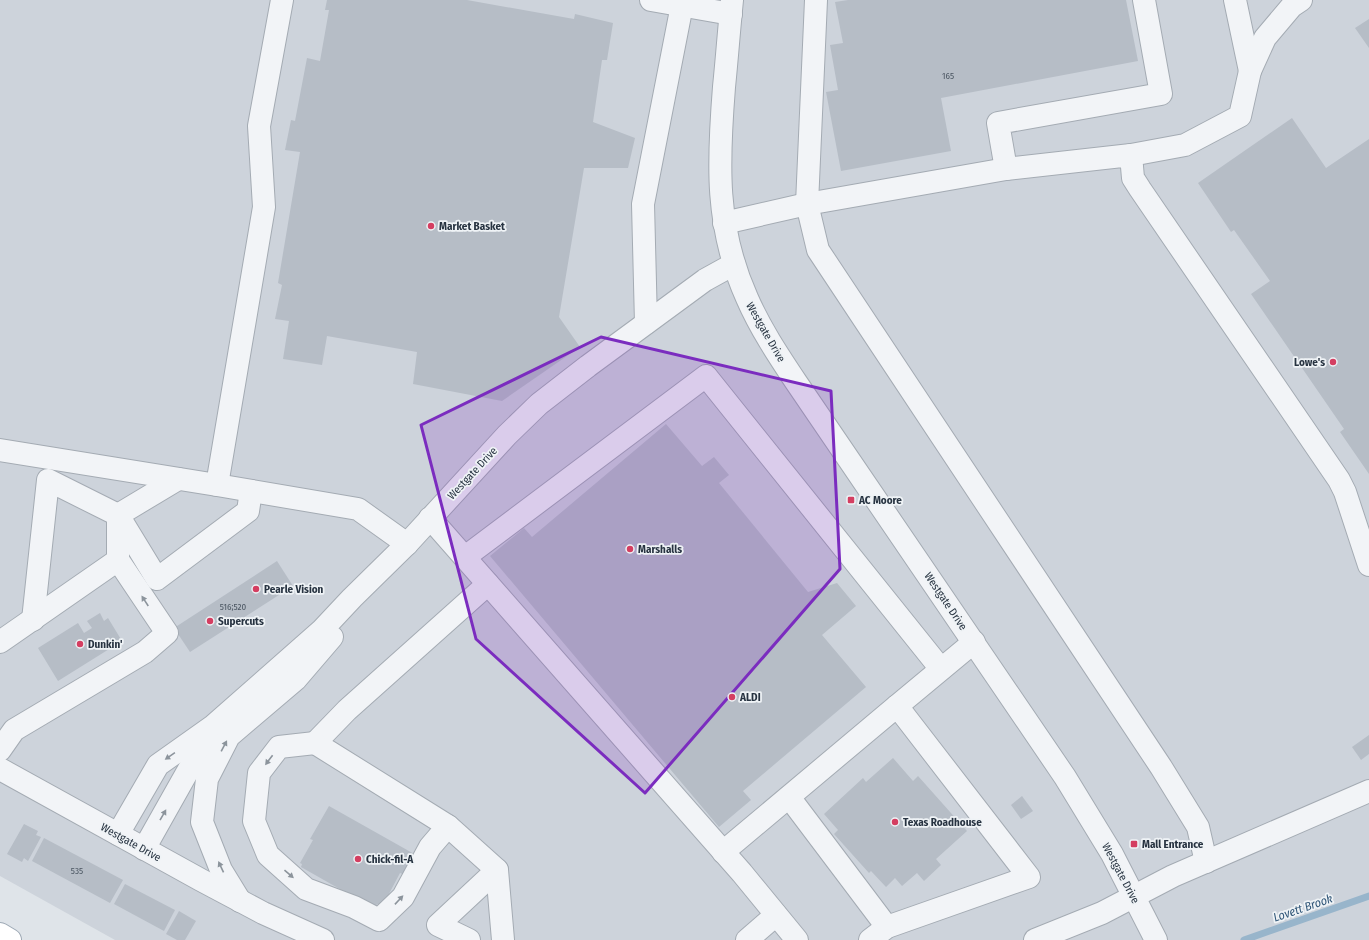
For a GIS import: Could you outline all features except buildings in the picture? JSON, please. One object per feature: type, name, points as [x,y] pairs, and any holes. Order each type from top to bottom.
[{"type":"main road","points":[[0,934],[10,940]]},
{"type":"street","points":[[217,485],[264,207],[259,126],[282,0]]},
{"type":"street","points":[[816,0],[808,204],[818,250],[1161,767],[1198,827],[1206,862]]},
{"type":"street","points":[[1006,169],[998,123],[1161,94],[1144,0]]},
{"type":"street","points":[[1235,0],[1250,71]]},
{"type":"street","points":[[724,223],[808,204],[1006,169],[1131,156],[1185,145],[1240,116],[1250,71],[1265,38],[1292,6],[1302,0]]},
{"type":"street","points":[[646,323],[643,204],[667,2],[732,7]]},
{"type":"street","name":"Westgate Drive","points":[[732,7],[719,166],[720,190],[724,223],[734,264],[746,298],[770,342],[796,382],[1044,743],[1112,854],[1156,940]]},
{"type":"street","points":[[1131,156],[1133,178],[1339,480],[1369,565]]},
{"type":"street","name":"Westgate Drive","points":[[361,589],[407,544],[507,435],[539,404],[646,323],[706,280],[734,264]]},
{"type":"street","points":[[465,557],[706,376],[941,669]]},
{"type":"street","points":[[0,450],[358,509],[407,544]]},
{"type":"street","points":[[33,620],[51,458]]},
{"type":"street","points":[[118,515],[178,479]]},
{"type":"street","points":[[48,480],[118,515],[157,579],[248,511],[251,491]]},
{"type":"street","points":[[0,750],[14,730],[145,652],[167,633],[118,560],[118,515]]},
{"type":"street","points":[[430,518],[723,852],[797,940]]},
{"type":"street","points":[[0,642],[118,560]]},
{"type":"street","points":[[315,743],[347,710],[488,584]]},
{"type":"street","points":[[118,834],[158,765],[213,726],[322,630],[361,589]]},
{"type":"street","points":[[240,901],[221,870],[202,822],[207,779],[230,736],[296,679],[340,627],[361,589]]},
{"type":"street","points":[[723,852],[974,642]]},
{"type":"street","points":[[870,940],[887,926],[1029,877],[897,706]]},
{"type":"street","points":[[144,849],[213,726]]},
{"type":"street","points":[[448,826],[430,847],[403,897],[379,920],[354,907],[306,889],[268,855],[254,821],[259,773],[279,747],[315,743],[448,826],[497,870],[503,940]]},
{"type":"street","name":"Westgate Drive","points":[[0,769],[240,901],[323,940]]},
{"type":"street","points":[[1035,940],[1102,913],[1168,878],[1369,791]]},
{"type":"street","points":[[789,798],[887,926]]},
{"type":"street","points":[[469,940],[438,925],[497,870]]},
{"type":"street","name":"Westgate Drive","points":[[263,913],[305,940]]},
{"type":"street","points":[[747,940],[776,915]]},
{"type":"highlighted area","points":[[601,337],[831,391],[840,569],[645,793],[476,639],[421,425]]},
{"type":"shaded area","points":[[0,0],[1369,0],[1369,940],[115,940],[0,876]]},
{"type":"waterway","name":"Lovett Brook","points":[[1244,940],[1369,896]]},
{"type":"place","name":"Market Basket","points":[[431,226]]},
{"type":"place","name":"Lowe's","points":[[1333,362]]},
{"type":"place","name":"AC Moore","points":[[851,500]]},
{"type":"place","name":"Marshalls","points":[[630,549]]},
{"type":"place","name":"Pearle Vision","points":[[256,589]]},
{"type":"place","name":"Supercuts","points":[[210,621]]},
{"type":"place","name":"Dunkin'","points":[[80,644]]},
{"type":"place","name":"ALDI","points":[[732,697]]},
{"type":"place","name":"Texas Roadhouse","points":[[895,822]]},
{"type":"place","name":"Mall Entrance","points":[[1134,844]]},
{"type":"place","name":"Chick-fil-A","points":[[358,859]]}]
